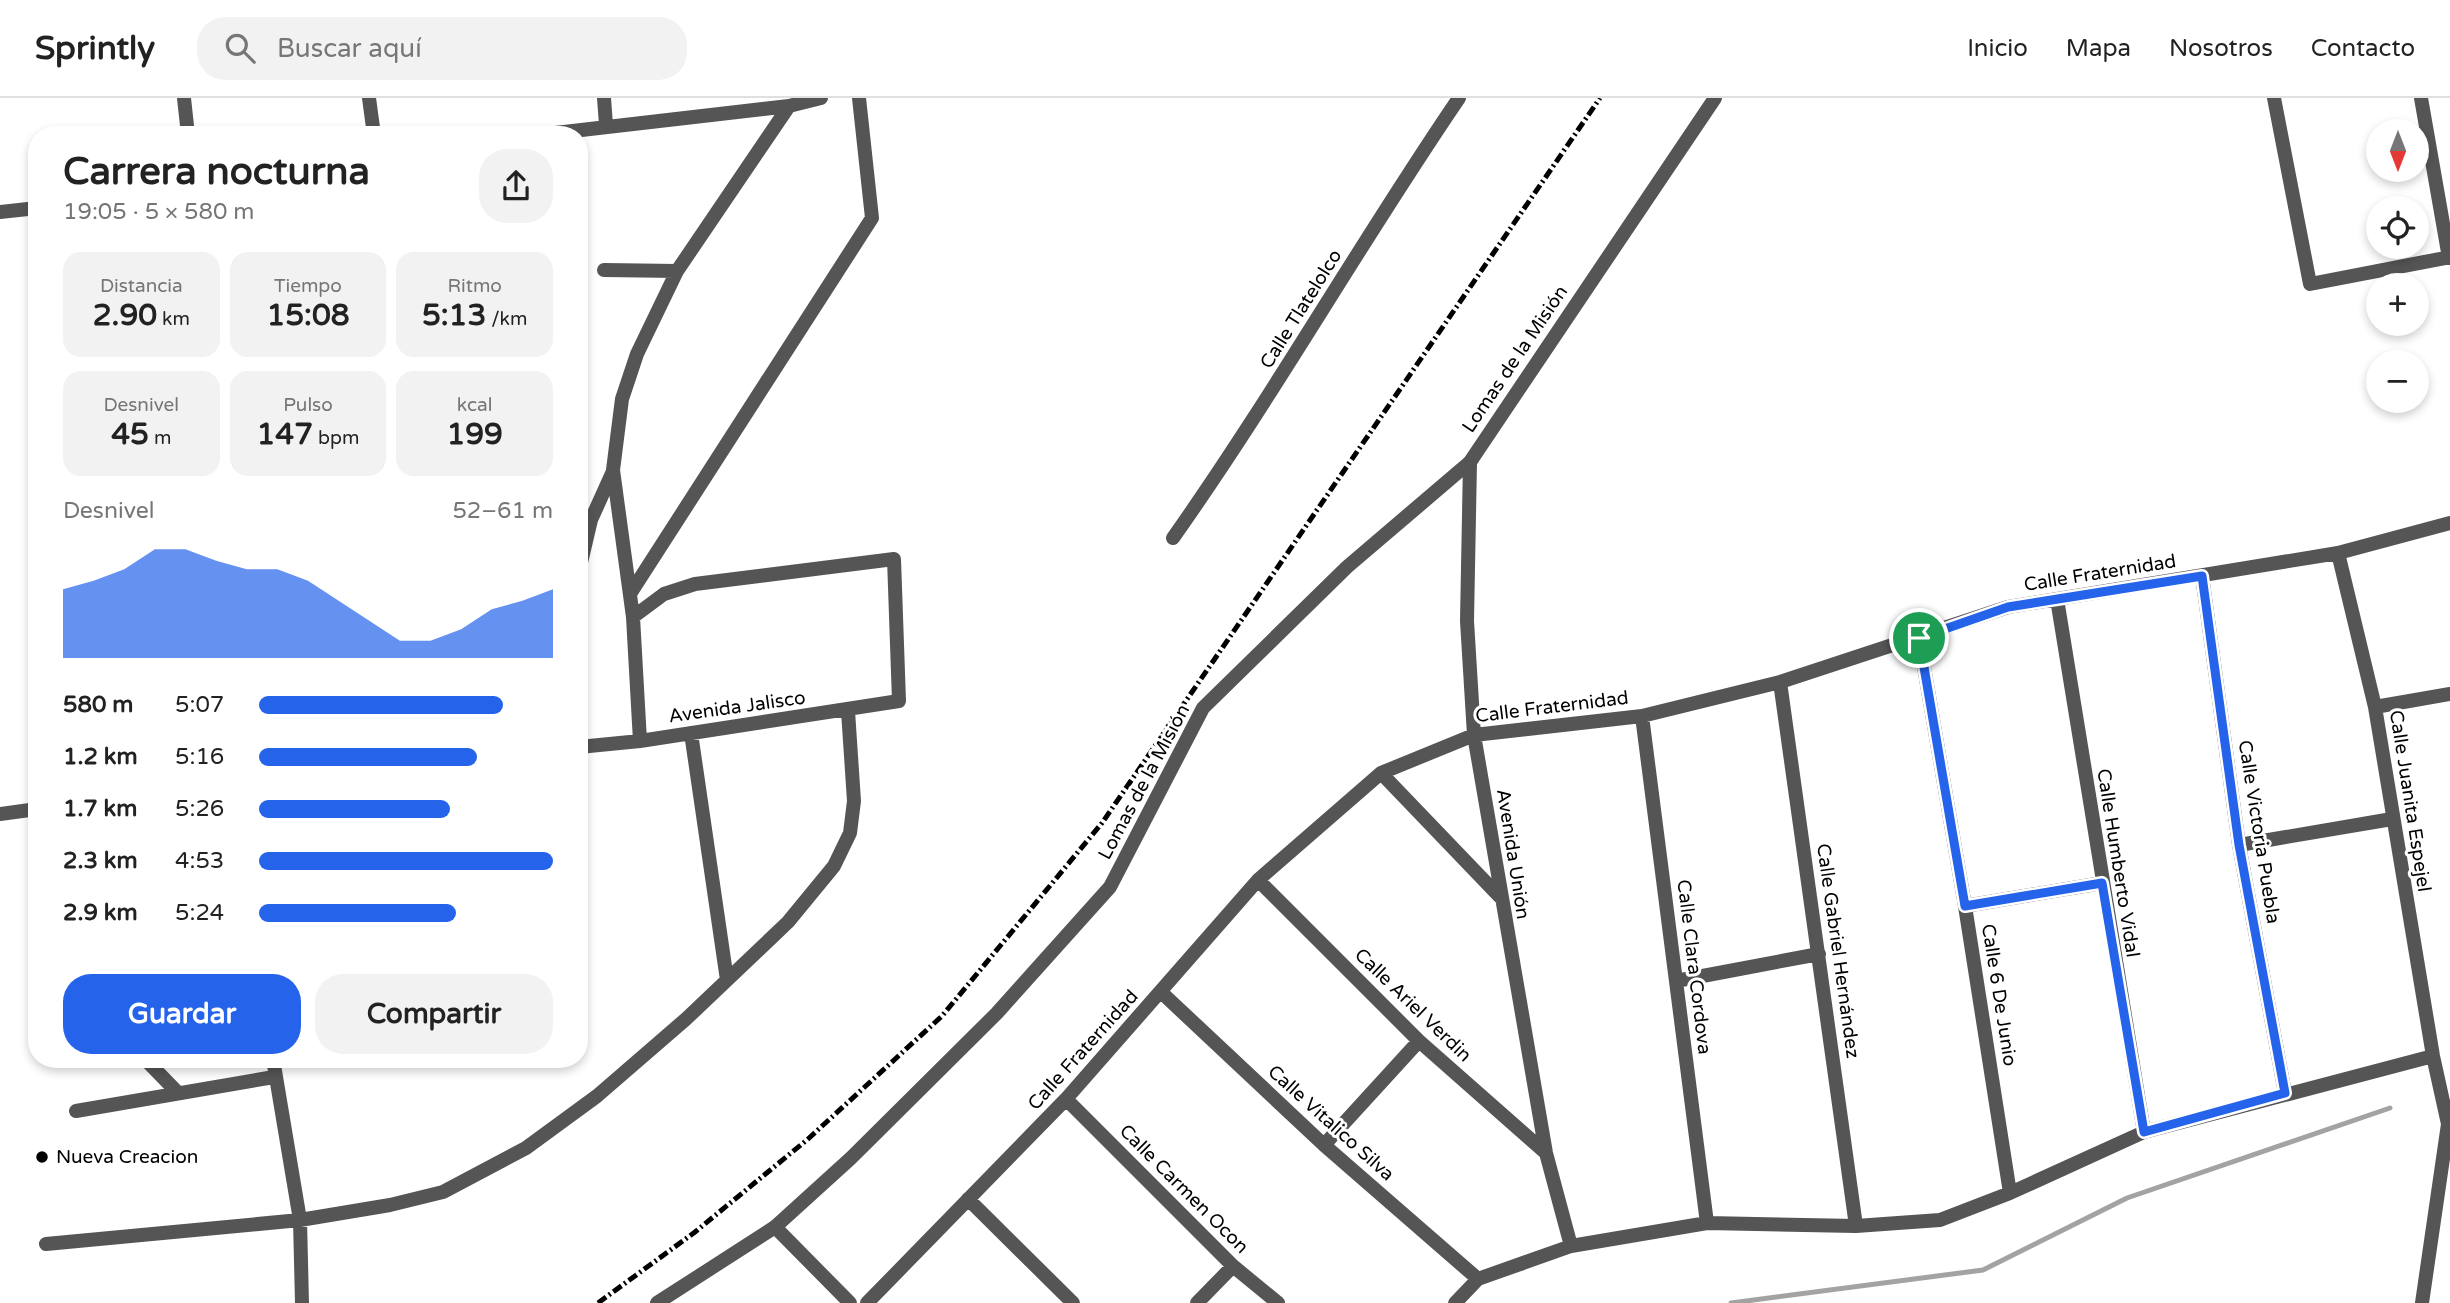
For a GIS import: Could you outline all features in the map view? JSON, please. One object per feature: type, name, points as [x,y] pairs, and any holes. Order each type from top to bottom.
[{"type":"street","points":[[184,98],[187,126]]},
{"type":"street","points":[[369,98],[373,126]]},
{"type":"street","points":[[604,98],[607,125]]},
{"type":"street","points":[[588,128],[789,106],[821,98]]},
{"type":"street","points":[[630,594],[872,218],[859,98]]},
{"type":"street","name":"Calle Tlatelolco","points":[[1173,538],[1241,442],[1411,169],[1459,98]]},
{"type":"street","name":"Lomas de la Misión","points":[[657,1303],[775,1227],[851,1158],[997,1013],[1110,887],[1203,708],[1347,567],[1470,462],[1715,98]]},
{"type":"street","points":[[2274,98],[2310,284],[2449,257],[2421,98]]},
{"type":"street","points":[[640,741],[633,617],[613,470],[622,399],[637,354],[677,271],[789,106]]},
{"type":"street","points":[[0,212],[28,209]]},
{"type":"street","points":[[604,270],[677,271]]},
{"type":"street","name":"Avenida Unión","points":[[1470,462],[1467,621],[1474,735],[1546,1153],[1571,1246]]},
{"type":"street","points":[[588,533],[613,470]]},
{"type":"street","name":"Calle Fraternidad","points":[[867,1303],[1066,1099],[1258,880],[1381,773],[1474,735],[1642,716],[1780,682],[2008,607],[2338,553],[2450,523]]},
{"type":"street","name":"Calle Juanita Espejel","points":[[2338,553],[2375,707],[2433,1056],[2448,1124],[2422,1303]]},
{"type":"street","name":"Avenida Jalisco","points":[[588,746],[848,711],[900,701],[894,559],[695,584],[664,594],[633,617]]},
{"type":"street","name":"Calle Victoria Puebla","points":[[2202,576],[2239,845],[2285,1093]]},
{"type":"street","name":"Calle Humberto Vidal","points":[[2057,600],[2144,1132]]},
{"type":"street","name":"Calle 6 De Junio","points":[[1919,638],[2010,1193]]},
{"type":"street","name":"Calle Gabriel Hernández","points":[[1780,682],[1856,1226]]},
{"type":"street","points":[[2375,707],[2450,694]]},
{"type":"street","points":[[46,1244],[300,1220],[443,1192],[526,1149],[597,1096],[727,980],[788,922],[834,866],[850,833],[854,801],[848,711]]},
{"type":"street","name":"Calle Clara Cordova","points":[[1642,716],[1707,1223]]},
{"type":"street","points":[[691,733],[727,980]]},
{"type":"street","points":[[1381,773],[1500,897]]},
{"type":"street","points":[[0,814],[28,810]]},
{"type":"street","points":[[2239,845],[2392,819]]},
{"type":"street","name":"Calle Ariel Verdin","points":[[1258,880],[1419,1041],[1546,1153]]},
{"type":"street","points":[[1965,906],[2102,883]]},
{"type":"street","points":[[1676,981],[1819,954]]},
{"type":"street","name":"Calle Vitalico Silva","points":[[1161,992],[1324,1145],[1478,1279]]},
{"type":"street","points":[[1324,1145],[1419,1041]]},
{"type":"street","points":[[1455,1303],[1478,1279],[1571,1246],[1707,1223],[1856,1226],[1940,1220],[2010,1193],[2144,1132],[2433,1056]]},
{"type":"street","points":[[154,1068],[178,1093]]},
{"type":"street","points":[[274,1068],[300,1220],[302,1303]]},
{"type":"street","points":[[76,1111],[274,1077]]},
{"type":"street","name":"Calle Carmen Ocon","points":[[1066,1099],[1233,1266],[1278,1303]]},
{"type":"street","points":[[968,1199],[1073,1303]]},
{"type":"street","points":[[775,1227],[850,1303]]},
{"type":"street","points":[[1198,1303],[1233,1266]]},
{"type":"waterway","points":[[1731,1303],[1983,1270],[2127,1198],[2390,1108]]},
{"type":"railway","points":[[598,1303],[695,1232],[808,1139],[942,1016],[1102,823],[1600,98]]},
{"type":"place","name":"Nueva Creacion","points":[[42,1157]]},
{"type":"route","points":[[2202,576],[2239,845],[2285,1093],[2144,1132],[2102,883],[1965,906],[1919,638],[2008,607],[2202,576]]}]
